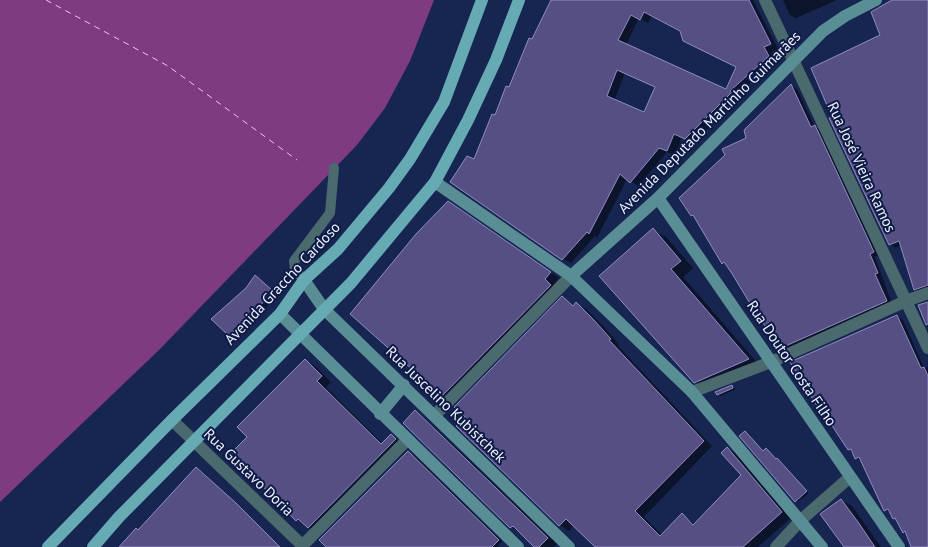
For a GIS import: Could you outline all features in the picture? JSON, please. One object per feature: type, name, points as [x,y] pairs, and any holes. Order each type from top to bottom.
[{"type":"main road","name":"Avenida Graccho Cardoso","points":[[48,547],[172,420],[280,314],[304,280],[338,249],[389,188],[429,130],[454,77],[482,0]]},
{"type":"main road","points":[[93,547],[193,442],[302,335],[324,309],[351,283],[435,182],[468,120],[496,60],[519,0]]},
{"type":"street","name":"Rua José Vieira Ramos","points":[[765,0],[928,348]]},
{"type":"street","name":"Avenida Deputado Martinho Guimarães","points":[[571,276],[658,198],[823,31],[876,0]]},
{"type":"street","points":[[435,182],[571,276],[692,392],[822,547]]},
{"type":"street","name":"Rua Doutor Costa Filho","points":[[658,198],[899,547]]},
{"type":"street","points":[[435,415],[571,276]]},
{"type":"street","name":"Rua Juscelino Kubistchek","points":[[304,280],[324,309],[569,547]]},
{"type":"street","points":[[692,392],[771,362],[906,301],[928,293]]},
{"type":"street","points":[[280,314],[380,414],[518,547]]},
{"type":"street","points":[[380,414],[404,385]]},
{"type":"street","name":"Rua Gustavo Doria","points":[[172,420],[303,546]]},
{"type":"street","points":[[303,546],[407,440]]},
{"type":"street","points":[[776,547],[801,520],[850,477]]},
{"type":"lane","points":[[304,280],[293,264],[330,212],[334,168]]},
{"type":"shaded area","points":[[0,0],[434,0],[410,61],[385,108],[357,145],[160,349],[0,502]]},
{"type":"building","points":[[551,0],[749,0],[771,44],[764,47],[769,56],[730,91],[732,92],[685,139],[674,134],[667,151],[659,148],[630,183],[620,174],[589,234],[587,232],[562,260],[450,182],[467,156],[474,159],[492,114],[495,115],[506,86],[509,87],[529,38],[532,39]],"holes":[[[644,12],[680,31],[683,41],[736,67],[726,89],[618,40],[631,15],[640,20]],[[617,70],[655,87],[644,112],[607,96]]]},
{"type":"building","points":[[892,0],[928,0],[928,285],[914,290],[899,241],[889,245],[829,118],[832,117],[811,68],[880,35],[871,12]]},
{"type":"building","points":[[791,84],[811,127],[815,125],[874,252],[870,254],[878,273],[875,274],[887,301],[781,348],[769,323],[765,326],[757,315],[731,272],[724,262],[722,264],[693,215],[691,216],[679,198],[725,155],[722,149],[746,138],[744,130]]},
{"type":"building","points":[[448,201],[551,272],[545,279],[551,285],[442,396],[350,314],[416,234]]},
{"type":"building","points":[[653,228],[681,261],[671,269],[749,359],[694,383],[599,276]]},
{"type":"building","points":[[255,275],[274,292],[229,336],[211,319],[246,288]]},
{"type":"building","points":[[562,296],[573,306],[576,302],[593,319],[611,339],[609,340],[704,441],[635,511],[660,536],[682,513],[693,525],[741,475],[721,453],[727,447],[782,512],[743,547],[595,547],[566,519],[559,526],[456,426],[465,417],[454,407]]},
{"type":"building","points":[[928,302],[928,324],[926,325],[918,305]]},
{"type":"building","points":[[897,315],[921,368],[924,367],[928,376],[928,547],[911,547],[905,531],[903,533],[888,509],[884,511],[859,457],[855,459],[851,449],[848,450],[820,411],[790,362]]},
{"type":"building","points":[[305,359],[322,376],[317,381],[381,444],[391,434],[396,439],[308,528],[298,519],[296,521],[241,464],[239,465],[229,455],[247,437],[237,427]]},
{"type":"building","points":[[732,385],[733,388],[717,395],[715,392]]},
{"type":"building","points":[[415,410],[548,538],[539,547],[534,547],[513,526],[510,528],[403,423]]},
{"type":"building","points":[[745,431],[763,451],[766,448],[777,458],[807,491],[795,502],[739,436]]},
{"type":"building","points":[[408,451],[499,540],[492,547],[326,547],[319,540]]},
{"type":"building","points":[[196,467],[280,547],[119,547],[136,528],[138,530]]},
{"type":"building","points":[[841,499],[875,547],[844,547],[820,514]]},
{"type":"ferry route","points":[[46,0],[168,66],[297,160]]}]
